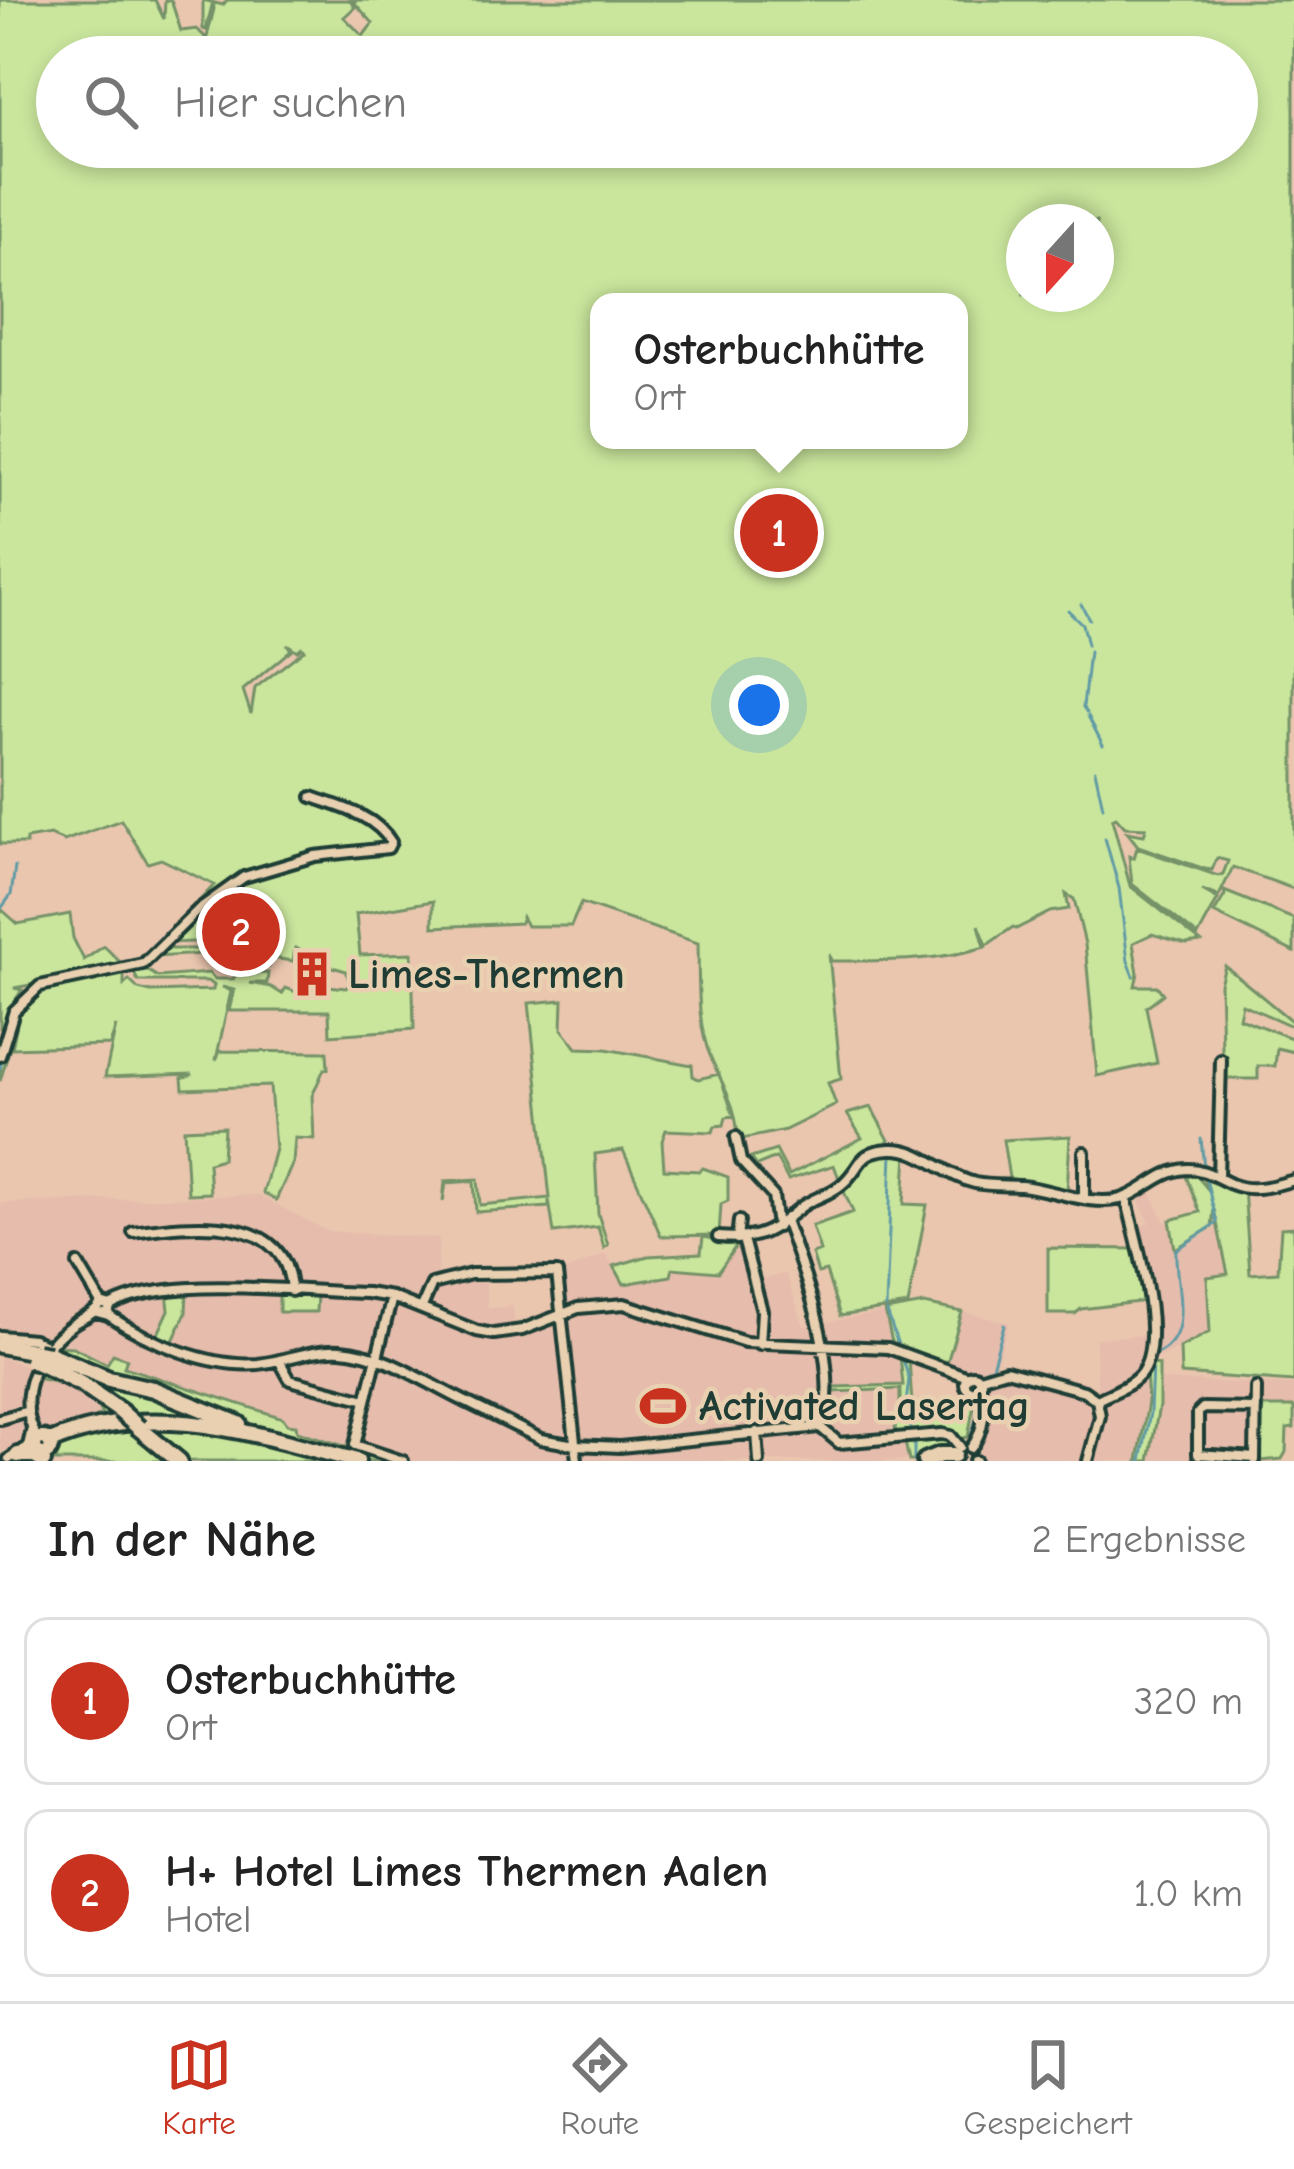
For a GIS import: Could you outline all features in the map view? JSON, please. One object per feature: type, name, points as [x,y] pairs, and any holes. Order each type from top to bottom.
[{"type":"highway","points":[[0,1348],[73,1362],[278,1439]]},
{"type":"highway","points":[[42,1356],[118,1409],[172,1459]]},
{"type":"highway","points":[[73,1362],[118,1409]]},
{"type":"highway","points":[[10,1458],[34,1455],[75,1433],[137,1420],[188,1422],[356,1454]]},
{"type":"highway","points":[[188,1422],[291,1451],[305,1461]]},
{"type":"highway","points":[[925,1461],[960,1453]]},
{"type":"street","points":[[0,1056],[14,1011],[50,981],[143,964],[199,909],[236,882],[316,856],[388,848],[391,842],[386,833],[364,818],[312,797]]},
{"type":"street","points":[[1218,1177],[1221,1060]]},
{"type":"street","points":[[736,1137],[741,1161],[773,1196],[824,1348],[825,1411],[820,1427]]},
{"type":"street","points":[[718,1237],[740,1239],[782,1225],[801,1207],[840,1186],[864,1156],[899,1149],[977,1184],[1084,1198],[1126,1197],[1173,1171],[1199,1170],[1253,1189],[1294,1180]]},
{"type":"street","points":[[1084,1153],[1084,1198]]},
{"type":"street","points":[[1097,1400],[1138,1377],[1151,1352],[1147,1299],[1126,1197]]},
{"type":"street","points":[[740,1221],[740,1239],[762,1311],[760,1344]]},
{"type":"street","points":[[147,1230],[221,1228],[260,1236],[280,1252],[289,1268],[291,1291]]},
{"type":"street","points":[[78,1264],[104,1309],[208,1360],[248,1364],[321,1350],[358,1352],[541,1439],[620,1447],[820,1427],[839,1443],[942,1434],[951,1436],[960,1453],[975,1461]]},
{"type":"street","points":[[422,1307],[432,1284],[471,1274],[557,1273],[577,1461]]},
{"type":"street","points":[[43,1449],[28,1411],[32,1371],[75,1322],[136,1295],[291,1291],[392,1297],[494,1334],[522,1330],[604,1303],[624,1304],[726,1338],[760,1344],[888,1348],[978,1383],[983,1410],[979,1437],[960,1453]]},
{"type":"street","points":[[392,1297],[356,1454],[403,1461]]},
{"type":"street","points":[[0,1336],[33,1339],[42,1356]]},
{"type":"street","points":[[279,1360],[290,1380],[366,1400]]},
{"type":"street","points":[[978,1383],[1006,1370],[1084,1390],[1097,1400],[1100,1416],[1088,1461]]},
{"type":"street","points":[[1256,1388],[1256,1408],[1255,1460],[1198,1454],[1198,1413],[1203,1408],[1256,1408]]},
{"type":"street","points":[[0,1419],[28,1411]]},
{"type":"street","points":[[757,1432],[759,1461]]},
{"type":"street","points":[[10,1458],[30,1444],[43,1449]]},
{"type":"shaded area","points":[[1147,1184],[1164,1221],[1170,1220],[1174,1250],[1219,1227],[1228,1274],[1207,1277],[1209,1332],[1159,1357],[1152,1353],[1134,1228],[1150,1223],[1134,1192]]},
{"type":"shaded area","points":[[258,1195],[327,1231],[439,1238],[441,1288],[454,1288],[453,1279],[485,1275],[488,1308],[513,1306],[515,1330],[561,1313],[558,1274],[606,1254],[624,1285],[671,1276],[673,1268],[718,1272],[741,1240],[752,1281],[786,1274],[804,1326],[887,1312],[903,1385],[907,1461],[391,1461],[296,1430],[283,1418],[124,1367],[111,1357],[108,1365],[59,1346],[0,1338],[0,1203]]},
{"type":"shaded area","points":[[962,1312],[1009,1323],[994,1369],[982,1375],[948,1365]]},
{"type":"shaded area","points":[[1149,1335],[1142,1370],[1149,1375],[1148,1402],[1138,1461],[983,1461],[986,1376],[1007,1373],[1086,1393],[1097,1401],[1109,1394],[1097,1391],[1096,1338]]},
{"type":"shaded area","points":[[0,1356],[76,1388],[97,1403],[102,1416],[50,1434],[39,1433],[33,1416],[26,1418],[30,1435],[26,1444],[0,1452]]},
{"type":"shaded area","points":[[1159,1380],[1294,1385],[1294,1407],[1254,1407],[1253,1461],[1149,1461]]},
{"type":"green space","points":[[0,0],[155,0],[164,19],[165,0],[171,0],[181,31],[197,29],[204,36],[36,36],[36,168],[1258,168],[1258,36],[363,36],[373,23],[352,0],[1294,0],[1294,889],[1233,867],[1219,896],[1202,890],[1218,899],[1198,936],[1132,884],[1129,856],[1134,858],[1137,848],[1218,876],[1228,861],[1217,858],[1212,870],[1205,869],[1138,846],[1127,832],[1144,835],[1146,828],[1125,827],[1116,817],[1112,819],[1130,886],[1201,942],[1186,944],[1152,934],[1133,943],[1138,973],[1135,986],[1157,986],[1163,994],[1146,1007],[1157,1063],[1097,1076],[1085,944],[1074,899],[1066,894],[1069,909],[1013,927],[987,945],[979,925],[985,947],[966,952],[870,961],[831,961],[829,954],[841,1079],[828,1083],[836,1105],[785,1130],[738,1140],[732,1107],[703,1030],[698,943],[581,903],[571,926],[527,926],[522,917],[520,923],[433,927],[433,901],[356,914],[360,955],[412,953],[414,1029],[330,1035],[329,1011],[229,1011],[234,990],[222,987],[231,991],[216,1060],[220,1051],[327,1052],[328,1069],[312,1096],[314,1139],[295,1138],[293,1163],[276,1200],[263,1193],[275,1149],[270,1086],[183,1089],[182,1078],[193,1074],[105,1077],[116,1026],[110,1045],[12,1048],[17,1024],[0,1081],[9,1026],[34,995],[73,980],[125,971],[124,985],[129,980],[151,992],[213,990],[214,985],[207,981],[138,981],[132,969],[142,967],[158,977],[209,973],[215,979],[233,979],[243,966],[234,952],[155,957],[168,949],[238,949],[245,954],[251,951],[253,939],[273,943],[274,931],[226,920],[216,941],[169,943],[170,933],[214,885],[161,859],[148,863],[121,820],[64,841],[50,835],[26,839],[26,844],[0,844]],"holes":[[[287,644],[304,650],[255,688],[251,714],[243,690],[291,650]],[[295,948],[321,958],[319,963],[346,971],[350,984],[346,988],[310,984],[313,989],[306,996],[250,983],[267,983],[268,973],[248,974],[249,961],[269,967],[271,958],[293,961]]]},
{"type":"green space","points":[[203,0],[213,2],[206,30],[203,29]]},
{"type":"green space","points":[[227,0],[349,0],[355,7],[344,17],[363,36],[207,36],[213,3],[223,5]]},
{"type":"green space","points":[[1224,891],[1294,919],[1294,952],[1214,913]]},
{"type":"green space","points":[[0,908],[18,924],[70,914],[73,938],[84,960],[104,946],[121,963],[120,968],[14,988],[22,990],[9,1009],[5,1030],[0,1028]]},
{"type":"green space","points":[[1225,966],[1294,1023],[1294,1027],[1242,1004],[1239,1018],[1294,1039],[1294,1052],[1277,1048],[1275,1066],[1258,1066],[1258,1079],[1223,1079],[1220,984]]},
{"type":"green space","points":[[563,1000],[562,1029],[577,1048],[692,1065],[698,1079],[719,1074],[734,1116],[726,1117],[724,1125],[715,1126],[713,1132],[666,1130],[662,1141],[664,1169],[703,1168],[728,1177],[728,1201],[721,1204],[719,1235],[661,1236],[623,1150],[595,1154],[598,1214],[608,1245],[604,1248],[598,1227],[554,1233],[549,1200],[549,1207],[476,1212],[474,1181],[446,1183],[443,1202],[445,1181],[478,1179],[480,1205],[550,1198],[529,1003]]},
{"type":"green space","points":[[871,1107],[890,1142],[872,1151],[841,1184],[834,1165],[788,1180],[776,1158],[757,1166],[751,1158],[776,1150],[789,1175],[862,1138],[847,1114]]},
{"type":"green space","points":[[224,1127],[222,1159],[208,1163],[210,1193],[188,1194],[184,1129]]},
{"type":"green space","points":[[1070,1136],[1067,1192],[1009,1178],[1003,1140]]},
{"type":"green space","points":[[907,1152],[904,1204],[927,1205],[908,1305],[840,1316],[826,1271],[818,1273],[812,1254],[820,1251],[812,1226],[853,1212],[842,1187],[872,1153]]},
{"type":"green space","points":[[1205,1172],[1244,1188],[1250,1274],[1278,1272],[1281,1228],[1294,1227],[1294,1382],[1181,1374],[1180,1348],[1210,1332],[1207,1277],[1228,1274],[1214,1209],[1212,1227],[1175,1249],[1170,1220],[1200,1212],[1186,1176],[1197,1176],[1206,1187]]},
{"type":"green space","points":[[703,1237],[738,1243],[718,1272],[673,1268],[671,1276],[624,1284],[614,1266],[648,1256],[701,1253]]},
{"type":"green space","points":[[1048,1248],[1137,1249],[1147,1301],[1048,1314]]},
{"type":"green space","points":[[187,1291],[186,1313],[172,1343],[157,1336],[169,1310],[167,1292]]},
{"type":"green space","points":[[279,1293],[317,1294],[316,1312],[279,1312]]},
{"type":"green space","points":[[924,1304],[962,1312],[947,1363],[893,1347],[885,1311]]},
{"type":"green space","points":[[73,1347],[107,1364],[113,1354],[127,1359],[124,1367],[283,1418],[296,1425],[297,1431],[391,1461],[369,1461],[289,1438],[50,1350]]},
{"type":"green space","points":[[900,1356],[909,1359],[912,1404],[975,1399],[968,1437],[942,1437],[954,1443],[953,1450],[909,1461],[904,1437],[896,1436],[900,1389],[834,1392],[834,1387],[903,1385]]},
{"type":"green space","points":[[45,1357],[80,1371],[90,1381],[145,1390],[347,1461],[56,1461],[60,1446],[83,1437],[86,1421],[102,1415],[82,1392],[33,1377]]},
{"type":"green space","points":[[1150,1363],[1159,1365],[1159,1406],[1149,1461],[1138,1461],[1148,1402],[1146,1373]]},
{"type":"green space","points":[[1260,1407],[1294,1407],[1294,1428],[1287,1429],[1282,1459],[1260,1461]]},
{"type":"waterway","points":[[1081,604],[1089,619]]},
{"type":"waterway","points":[[1068,610],[1082,624],[1087,645]]},
{"type":"waterway","points":[[1087,713],[1083,707],[1089,652]]},
{"type":"waterway","points":[[1088,716],[1103,745]]},
{"type":"waterway","points":[[1095,770],[1103,807]]},
{"type":"waterway","points":[[1105,838],[1134,976]]},
{"type":"waterway","points":[[0,910],[11,895],[15,867]]},
{"type":"waterway","points":[[0,1068],[3,1057]]},
{"type":"waterway","points":[[1201,1139],[1204,1168]]},
{"type":"waterway","points":[[886,1308],[892,1153]]},
{"type":"waterway","points":[[1156,1354],[1176,1335],[1179,1322],[1176,1250],[1217,1223],[1205,1175]]},
{"type":"waterway","points":[[887,1312],[899,1348]]},
{"type":"waterway","points":[[986,1369],[992,1367],[1004,1325]]},
{"type":"waterway","points":[[903,1359],[909,1379],[905,1412],[911,1421],[911,1437]]},
{"type":"waterway","points":[[1141,1461],[1152,1365]]},
{"type":"waterway","points":[[970,1439],[977,1416],[976,1395]]},
{"type":"waterway","points":[[914,1443],[914,1461]]},
{"type":"place","name":"Osterbuchhütte","points":[[779,533]]},
{"type":"place","name":"H+ Hotel Limes Thermen Aalen","points":[[241,932]]},
{"type":"place","name":"Limes-Thermen","points":[[312,974]]},
{"type":"place","name":"Activated Lasertag","points":[[663,1406]]}]
